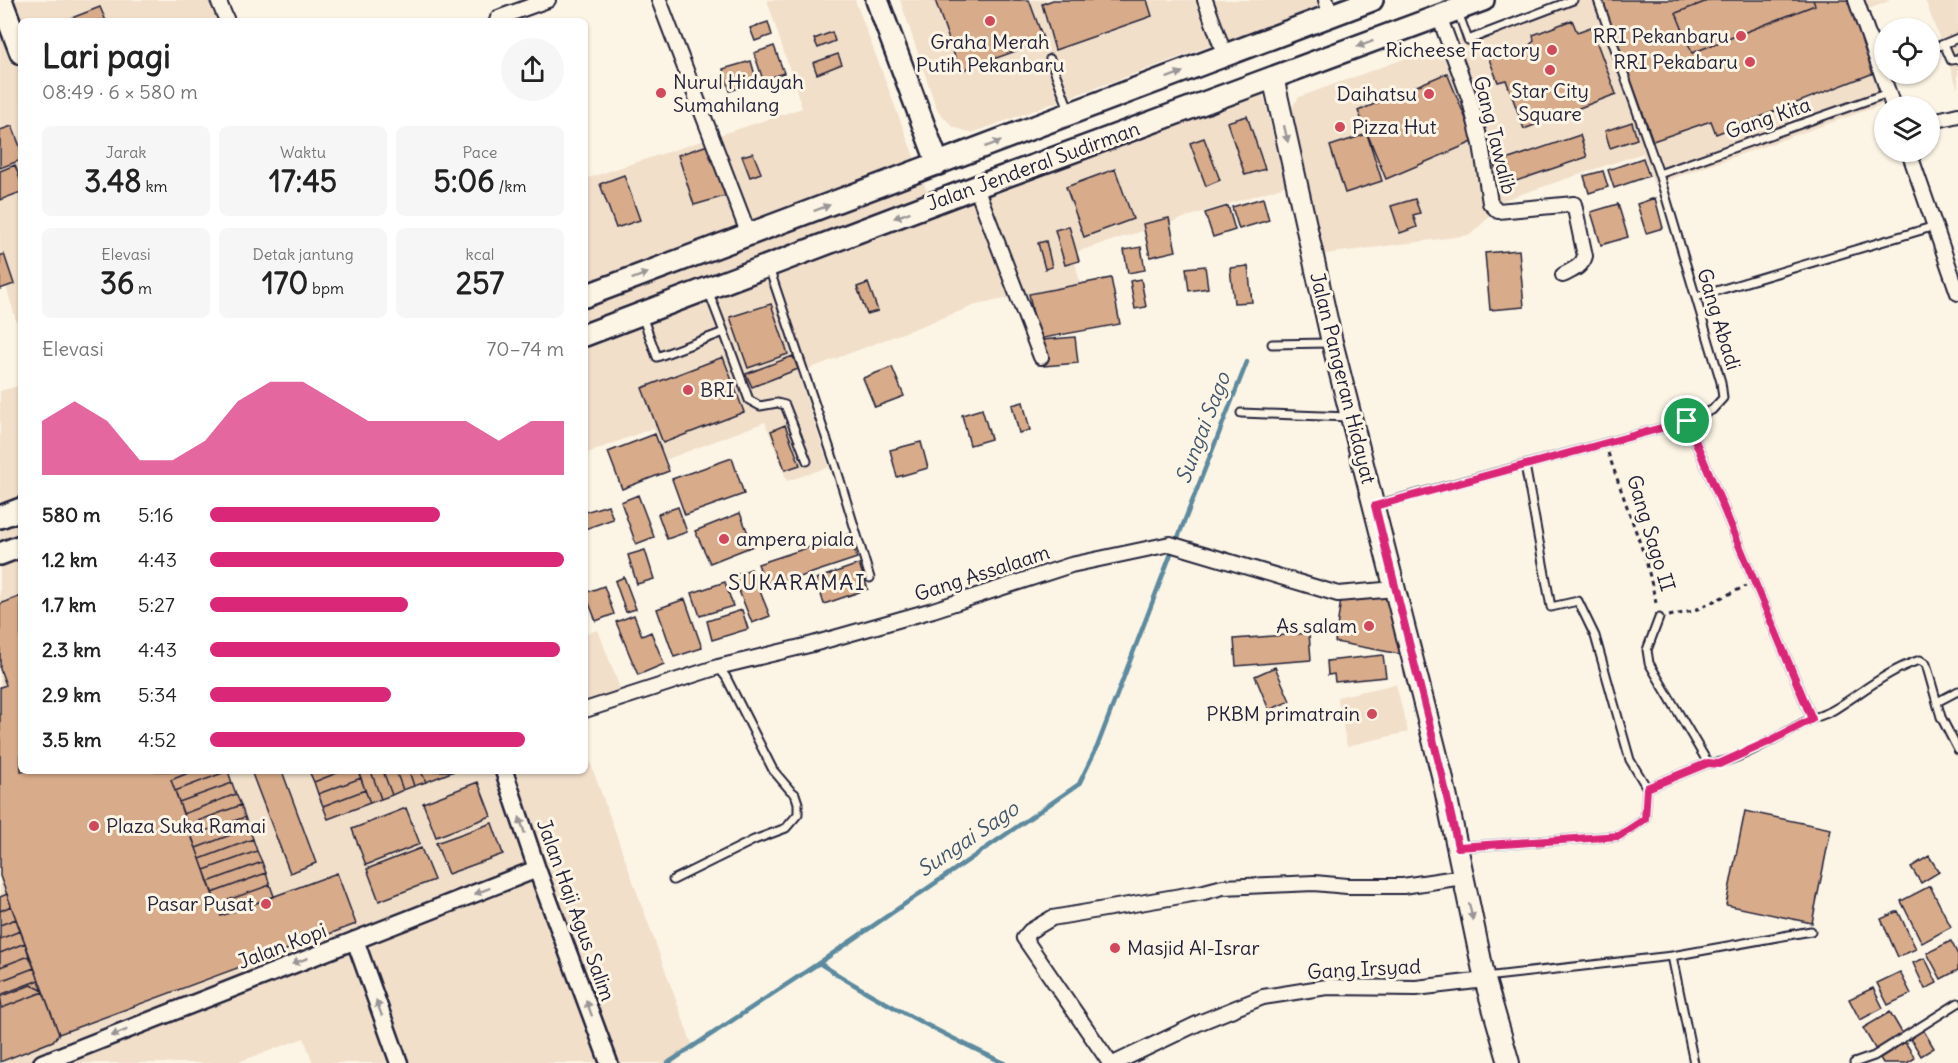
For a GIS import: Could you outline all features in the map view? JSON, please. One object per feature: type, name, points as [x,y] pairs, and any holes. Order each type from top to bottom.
[{"type":"main road","points":[[1,0],[18,45]]},
{"type":"main road","points":[[877,0],[938,164]]},
{"type":"main road","name":"Jalan Jenderal Sudirman","points":[[588,295],[1225,56],[1328,8],[1372,0]]},
{"type":"main road","name":"Jalan Jenderal Sudirman","points":[[588,333],[1483,0]]},
{"type":"main road","name":"Jalan Pangeran Hidayat","points":[[1273,77],[1332,342],[1375,506],[1458,847],[1485,978],[1509,1063]]},
{"type":"main road","points":[[0,517],[18,510]]},
{"type":"main road","points":[[0,554],[18,547]]},
{"type":"street","points":[[218,0],[226,18]]},
{"type":"street","points":[[498,18],[548,0]]},
{"type":"street","points":[[659,0],[749,235]]},
{"type":"street","points":[[1205,0],[1225,56]]},
{"type":"street","points":[[1856,0],[1889,96]]},
{"type":"street","name":"Gang Tawalib","points":[[1448,13],[1481,144],[1490,203],[1493,208],[1498,212],[1574,204],[1586,256],[1584,262],[1577,268],[1563,274]]},
{"type":"street","points":[[1940,119],[1958,115]]},
{"type":"street","points":[[1913,162],[1935,226],[1952,256],[1958,293]]},
{"type":"street","points":[[976,187],[1041,357]]},
{"type":"street","name":"Gang Assalaam","points":[[588,709],[718,667],[813,644],[933,610],[1071,565],[1170,544],[1338,594],[1395,589]]},
{"type":"street","name":"Jalan Haji Agus Salim","points":[[505,774],[537,869],[609,1063]]},
{"type":"street","name":"Jalan Kopi","points":[[42,1063],[537,869]]},
{"type":"street","points":[[1110,1063],[1023,938],[1052,918],[1223,887],[1314,883],[1347,886],[1403,886],[1463,877]]},
{"type":"street","points":[[355,940],[399,1063]]},
{"type":"street","name":"Gang Irsyad","points":[[1115,1063],[1200,1022],[1263,997],[1327,987],[1416,988],[1485,978]]},
{"type":"lane","points":[[1448,13],[1468,40],[1573,0]]},
{"type":"lane","name":"Gang Abadi","points":[[1375,506],[1687,421],[1712,410],[1723,398],[1723,390],[1659,174],[1598,0]]},
{"type":"lane","points":[[1940,46],[1958,38]]},
{"type":"lane","points":[[1944,44],[1951,60],[1958,59]]},
{"type":"lane","points":[[1050,59],[1071,114]]},
{"type":"lane","name":"Gang Kita","points":[[1659,174],[1888,93]]},
{"type":"lane","points":[[1696,297],[1935,226]]},
{"type":"lane","points":[[768,265],[836,467],[870,578]]},
{"type":"lane","points":[[708,288],[749,400],[760,406],[777,403],[784,405],[807,461]]},
{"type":"lane","points":[[641,314],[657,357],[724,332]]},
{"type":"lane","points":[[1272,344],[1332,342]]},
{"type":"lane","points":[[1241,413],[1352,418]]},
{"type":"lane","points":[[1687,421],[1812,719]]},
{"type":"lane","points":[[1458,847],[1619,836],[1645,819],[1647,788],[1630,760],[1595,636],[1578,601],[1551,607],[1525,465]]},
{"type":"lane","name":"Gang Sago II","points":[[1659,618],[1647,650],[1647,657],[1707,762]]},
{"type":"lane","points":[[1647,788],[1707,762],[1719,764],[1768,742],[1833,710],[1916,660],[1921,660],[1926,664],[1941,717],[1958,750]]},
{"type":"lane","points":[[673,880],[754,840],[786,828],[798,813],[795,794],[773,770],[726,677],[718,667]]},
{"type":"lane","points":[[1937,702],[1958,691]]},
{"type":"lane","points":[[1485,978],[1671,956],[1811,931]]},
{"type":"lane","points":[[1671,956],[1694,1063]]},
{"type":"lane","points":[[1854,1063],[1874,1056],[1958,1003]]},
{"type":"path","name":"Gang Sago II","points":[[1604,443],[1646,560],[1659,618]]},
{"type":"path","points":[[1659,618],[1693,611],[1753,582]]},
{"type":"shaded area","points":[[0,0],[218,0],[226,18],[18,18],[18,327],[0,266]]},
{"type":"shaded area","points":[[767,0],[855,0],[928,194],[1258,71],[1285,186],[1073,253],[1080,283],[976,305],[798,373],[829,467],[787,481],[765,422],[665,460],[653,428],[588,453],[588,178],[802,108]]},
{"type":"shaded area","points":[[900,0],[1198,0],[1213,45],[972,133],[953,127],[937,110]]},
{"type":"shaded area","points":[[1209,0],[1355,0],[1225,47]]},
{"type":"shaded area","points":[[1566,0],[1891,0],[1854,15],[1874,68],[1874,84],[1880,84],[1884,96],[1874,96],[1874,108],[1654,185],[1643,153],[1498,202],[1485,221],[1470,235],[1318,255],[1288,113],[1299,97]]},
{"type":"shaded area","points":[[1925,0],[1958,0],[1958,89],[1940,40],[1940,18],[1932,18]]},
{"type":"shaded area","name":"Pasar Pusat","points":[[18,386],[18,774],[588,774],[588,756],[693,1047],[675,1063],[313,1063],[304,1038],[236,1063],[0,1063],[0,391]]},
{"type":"shaded area","points":[[598,630],[621,691],[588,703],[588,633]]},
{"type":"shaded area","name":"PKBM primatrain","points":[[1396,684],[1408,732],[1347,746],[1337,697]]},
{"type":"building","name":"Graha Merah Putih Pekanbaru","points":[[935,0],[1029,0],[1044,41],[960,71]]},
{"type":"building","points":[[1053,0],[1147,0],[1152,16],[1055,50],[1042,4]]},
{"type":"building","name":"RRI Pekabaru","points":[[1602,0],[1710,0],[1676,13],[1692,53],[1815,5],[1813,0],[1853,0],[1874,57],[1874,73],[1716,134],[1711,121],[1653,141]]},
{"type":"building","name":"RRI Pekabaru","points":[[1602,0],[1853,0],[1874,57],[1874,73],[1716,134],[1711,121],[1653,141]]},
{"type":"building","points":[[1710,0],[1813,0],[1815,5],[1692,53],[1676,13]]},
{"type":"building","points":[[100,7],[105,18],[72,18]]},
{"type":"building","name":"Star City Square","points":[[1572,20],[1577,32],[1591,27],[1616,94],[1524,129],[1506,80],[1498,82],[1489,59],[1516,49],[1518,53],[1534,41],[1533,35]]},
{"type":"building","points":[[768,22],[772,35],[755,41],[750,28]]},
{"type":"building","points":[[832,32],[835,41],[818,48],[814,39]]},
{"type":"building","points":[[774,46],[784,73],[763,80],[754,53]]},
{"type":"building","points":[[838,54],[842,64],[817,74],[813,63]]},
{"type":"building","points":[[751,61],[757,82],[730,91],[723,69]]},
{"type":"building","points":[[1447,73],[1475,141],[1386,179],[1358,111]]},
{"type":"building","points":[[1247,116],[1265,169],[1245,175],[1227,122]]},
{"type":"building","points":[[1632,122],[1637,139],[1610,148],[1605,131]]},
{"type":"building","points":[[12,126],[18,141],[18,161],[0,168],[0,130]]},
{"type":"building","points":[[1367,134],[1382,181],[1345,193],[1330,146]]},
{"type":"building","points":[[1580,135],[1587,157],[1501,186],[1494,164]]},
{"type":"building","points":[[1204,138],[1220,180],[1206,186],[1190,143]]},
{"type":"building","points":[[708,145],[725,196],[694,205],[678,155]]},
{"type":"building","points":[[753,153],[761,173],[750,177],[742,156]]},
{"type":"building","points":[[1643,158],[1649,176],[1614,188],[1608,170]]},
{"type":"building","points":[[15,165],[18,174],[18,193],[0,200],[0,171]]},
{"type":"building","points":[[1115,169],[1133,219],[1084,237],[1066,187]]},
{"type":"building","points":[[1603,171],[1608,187],[1589,193],[1584,176]]},
{"type":"building","points":[[624,175],[640,220],[616,228],[600,184]]},
{"type":"building","points":[[1263,198],[1269,220],[1239,229],[1232,207]]},
{"type":"building","points":[[1655,198],[1663,228],[1646,233],[1637,204]]},
{"type":"building","points":[[1415,199],[1420,213],[1413,215],[1417,227],[1400,233],[1391,206]]},
{"type":"building","points":[[1618,204],[1628,237],[1601,245],[1591,212]]},
{"type":"building","points":[[1228,206],[1235,230],[1213,237],[1205,213]]},
{"type":"building","points":[[1169,218],[1176,251],[1150,257],[1143,224]]},
{"type":"building","points":[[1069,226],[1079,261],[1065,265],[1055,230]]},
{"type":"building","points":[[1046,241],[1052,267],[1045,269],[1038,243]]},
{"type":"building","points":[[1141,247],[1145,270],[1128,273],[1124,250]]},
{"type":"building","points":[[1519,250],[1524,307],[1490,310],[1485,253]]},
{"type":"building","points":[[4,254],[14,284],[0,289],[0,256]]},
{"type":"building","points":[[1205,266],[1208,288],[1189,291],[1186,268]]},
{"type":"building","points":[[1248,266],[1252,302],[1234,303],[1230,268]]},
{"type":"building","points":[[1111,278],[1120,324],[1038,339],[1029,294]]},
{"type":"building","points":[[1141,279],[1146,307],[1135,309],[1130,281]]},
{"type":"building","points":[[868,283],[878,311],[867,314],[857,287]]},
{"type":"building","points":[[771,304],[788,354],[748,368],[730,317]]},
{"type":"building","points":[[1075,337],[1078,363],[1044,366],[1042,340]]},
{"type":"building","points":[[793,356],[798,369],[752,387],[746,374]]},
{"type":"building","points":[[723,357],[744,412],[663,443],[642,388]]},
{"type":"building","points":[[892,367],[904,396],[875,407],[863,378]]},
{"type":"building","points":[[1023,402],[1030,430],[1019,433],[1012,405]]},
{"type":"building","points":[[982,409],[991,439],[970,445],[962,415]]},
{"type":"building","points":[[785,425],[800,465],[785,470],[771,431]]},
{"type":"building","points":[[655,434],[669,471],[622,489],[608,452]]},
{"type":"building","points":[[921,442],[928,468],[897,477],[890,450]]},
{"type":"building","points":[[732,458],[744,494],[685,515],[672,479]]},
{"type":"building","points":[[638,495],[654,537],[636,544],[621,502]]},
{"type":"building","points":[[608,505],[613,519],[588,528],[588,511]]},
{"type":"building","points":[[678,507],[687,532],[667,539],[658,514]]},
{"type":"building","name":"ampera piala","points":[[740,513],[753,546],[710,563],[695,531]]},
{"type":"building","points":[[849,534],[857,558],[767,588],[758,564]]},
{"type":"building","points":[[645,550],[654,579],[637,584],[628,555]]},
{"type":"building","points":[[859,564],[868,589],[824,604],[816,579]]},
{"type":"building","points":[[751,569],[770,616],[752,623],[733,576]]},
{"type":"building","points":[[624,577],[636,609],[626,612],[615,581]]},
{"type":"building","points":[[725,582],[733,606],[700,616],[692,593]]},
{"type":"building","points":[[604,586],[614,614],[596,621],[588,601],[588,592]]},
{"type":"building","points":[[1387,594],[1400,654],[1335,642],[1341,599]]},
{"type":"building","name":"Plaza Suka Ramai","points":[[18,597],[18,774],[186,774],[171,780],[221,916],[337,873],[356,924],[59,1034],[0,876],[0,687],[6,685],[0,669],[0,604]]},
{"type":"building","points":[[685,599],[702,648],[674,657],[657,609]]},
{"type":"building","points":[[742,610],[748,629],[712,640],[707,621]]},
{"type":"building","points":[[634,615],[642,636],[651,632],[664,664],[638,675],[616,622]]},
{"type":"building","points":[[1309,633],[1311,660],[1236,666],[1234,639]]},
{"type":"building","points":[[1383,655],[1386,677],[1335,682],[1334,674],[1328,675],[1327,661]]},
{"type":"building","points":[[1275,667],[1290,701],[1269,710],[1255,676]]},
{"type":"building","points":[[186,774],[220,774],[175,791],[171,780]]},
{"type":"building","points":[[220,774],[229,774],[232,783],[179,802],[175,791]]},
{"type":"building","points":[[252,774],[283,774],[316,863],[290,873]]},
{"type":"building","points":[[310,774],[334,774],[314,782]]},
{"type":"building","points":[[334,774],[359,774],[361,778],[318,794],[314,782]]},
{"type":"building","points":[[359,774],[372,774],[381,799],[370,803]]},
{"type":"building","points":[[372,774],[384,774],[392,795],[381,799]]},
{"type":"building","points":[[384,774],[397,774],[403,790],[392,795]]},
{"type":"building","points":[[397,774],[410,774],[414,786],[403,790]]},
{"type":"building","points":[[410,774],[422,774],[426,782],[414,786]]},
{"type":"building","points":[[422,774],[446,774],[426,782]]},
{"type":"building","points":[[361,778],[365,790],[323,806],[318,794]]},
{"type":"building","points":[[478,782],[491,816],[436,837],[423,803]]},
{"type":"building","points":[[232,783],[236,794],[183,814],[179,802]]},
{"type":"building","points":[[365,790],[370,803],[328,819],[323,806]]},
{"type":"building","points":[[236,794],[241,805],[187,825],[183,814]]},
{"type":"building","points":[[241,805],[245,817],[191,836],[187,825]]},
{"type":"building","points":[[406,808],[420,844],[366,865],[352,829]]},
{"type":"building","points":[[1745,811],[1831,829],[1812,923],[1726,905]]},
{"type":"building","points":[[245,817],[249,828],[196,848],[191,836]]},
{"type":"building","points":[[492,823],[503,854],[448,874],[436,843]]},
{"type":"building","points":[[249,828],[253,839],[200,859],[196,848]]},
{"type":"building","points":[[253,839],[257,851],[204,870],[200,859]]},
{"type":"building","points":[[421,848],[434,880],[379,901],[367,869]]},
{"type":"building","points":[[257,851],[262,862],[208,882],[204,870]]},
{"type":"building","points":[[1929,856],[1939,872],[1921,883],[1911,867]]},
{"type":"building","points":[[262,862],[266,873],[212,893],[208,882]]},
{"type":"building","points":[[266,873],[270,885],[217,904],[212,893]]},
{"type":"building","points":[[270,885],[274,896],[221,916],[217,904]]},
{"type":"building","points":[[1930,886],[1951,927],[1922,943],[1901,901]]},
{"type":"building","points":[[7,894],[11,906],[0,911],[0,897]]},
{"type":"building","points":[[11,906],[16,919],[0,925],[0,911]]},
{"type":"building","points":[[1898,911],[1916,949],[1898,957],[1881,919]]},
{"type":"building","points":[[16,919],[20,931],[0,939],[0,925]]},
{"type":"building","points":[[20,931],[25,943],[0,953],[0,939]]},
{"type":"building","points":[[1951,941],[1958,955],[1958,970],[1941,979],[1927,953]]},
{"type":"building","points":[[25,943],[29,956],[0,967],[0,953]]},
{"type":"building","points":[[29,956],[34,968],[0,981],[0,967]]},
{"type":"building","points":[[1925,958],[1937,983],[1925,989],[1913,963]]},
{"type":"building","points":[[34,968],[39,980],[0,995],[0,981]]},
{"type":"building","points":[[1900,972],[1911,994],[1888,1005],[1877,983]]},
{"type":"building","points":[[39,980],[43,992],[2,1008],[0,995]]},
{"type":"building","points":[[31,985],[43,992],[59,1034],[53,1041],[0,1062],[0,997]]},
{"type":"building","points":[[1873,988],[1883,1008],[1860,1020],[1849,999]]},
{"type":"building","points":[[1890,1012],[1904,1036],[1877,1052],[1863,1028]]},
{"type":"building","points":[[1922,1028],[1934,1048],[1921,1056],[1909,1036]]},
{"type":"building","points":[[1905,1042],[1915,1058],[1907,1063],[1883,1063],[1880,1058]]},
{"type":"waterway","name":"Sungai Sago","points":[[1177,540],[1247,362]]},
{"type":"waterway","name":"Sungai Sago","points":[[668,1063],[819,963],[1079,784],[1097,747],[1172,551]]},
{"type":"waterway","points":[[819,963],[910,1016],[1004,1063]]},
{"type":"place","name":"Graha Merah Putih Pekanbaru","points":[[990,21]]},
{"type":"place","name":"RRI Pekanbaru","points":[[1741,36]]},
{"type":"place","name":"Richeese Factory","points":[[1552,50]]},
{"type":"place","name":"RRI Pekabaru","points":[[1750,62]]},
{"type":"place","name":"Star City Square","points":[[1550,70]]},
{"type":"place","name":"Nurul Hidayah Sumahilang","points":[[661,93]]},
{"type":"place","name":"Daihatsu","points":[[1429,94]]},
{"type":"place","name":"Pizza Hut","points":[[1340,127]]},
{"type":"place","name":"BRI","points":[[688,390]]},
{"type":"place","name":"ampera piala","points":[[724,539]]},
{"type":"place","name":"As salam","points":[[1369,626]]},
{"type":"place","name":"PKBM primatrain","points":[[1372,714]]},
{"type":"place","name":"Plaza Suka Ramai","points":[[94,826]]},
{"type":"place","name":"Pasar Pusat","points":[[266,904]]},
{"type":"place","name":"Masjid Al-Israr","points":[[1115,948]]},
{"type":"district","name":"SUKARAMAI","points":[[797,582]]},
{"type":"route","points":[[1687,421],[1812,719],[1719,764],[1708,763],[1647,788],[1645,819],[1619,836],[1458,847],[1375,506],[1687,421]]}]
